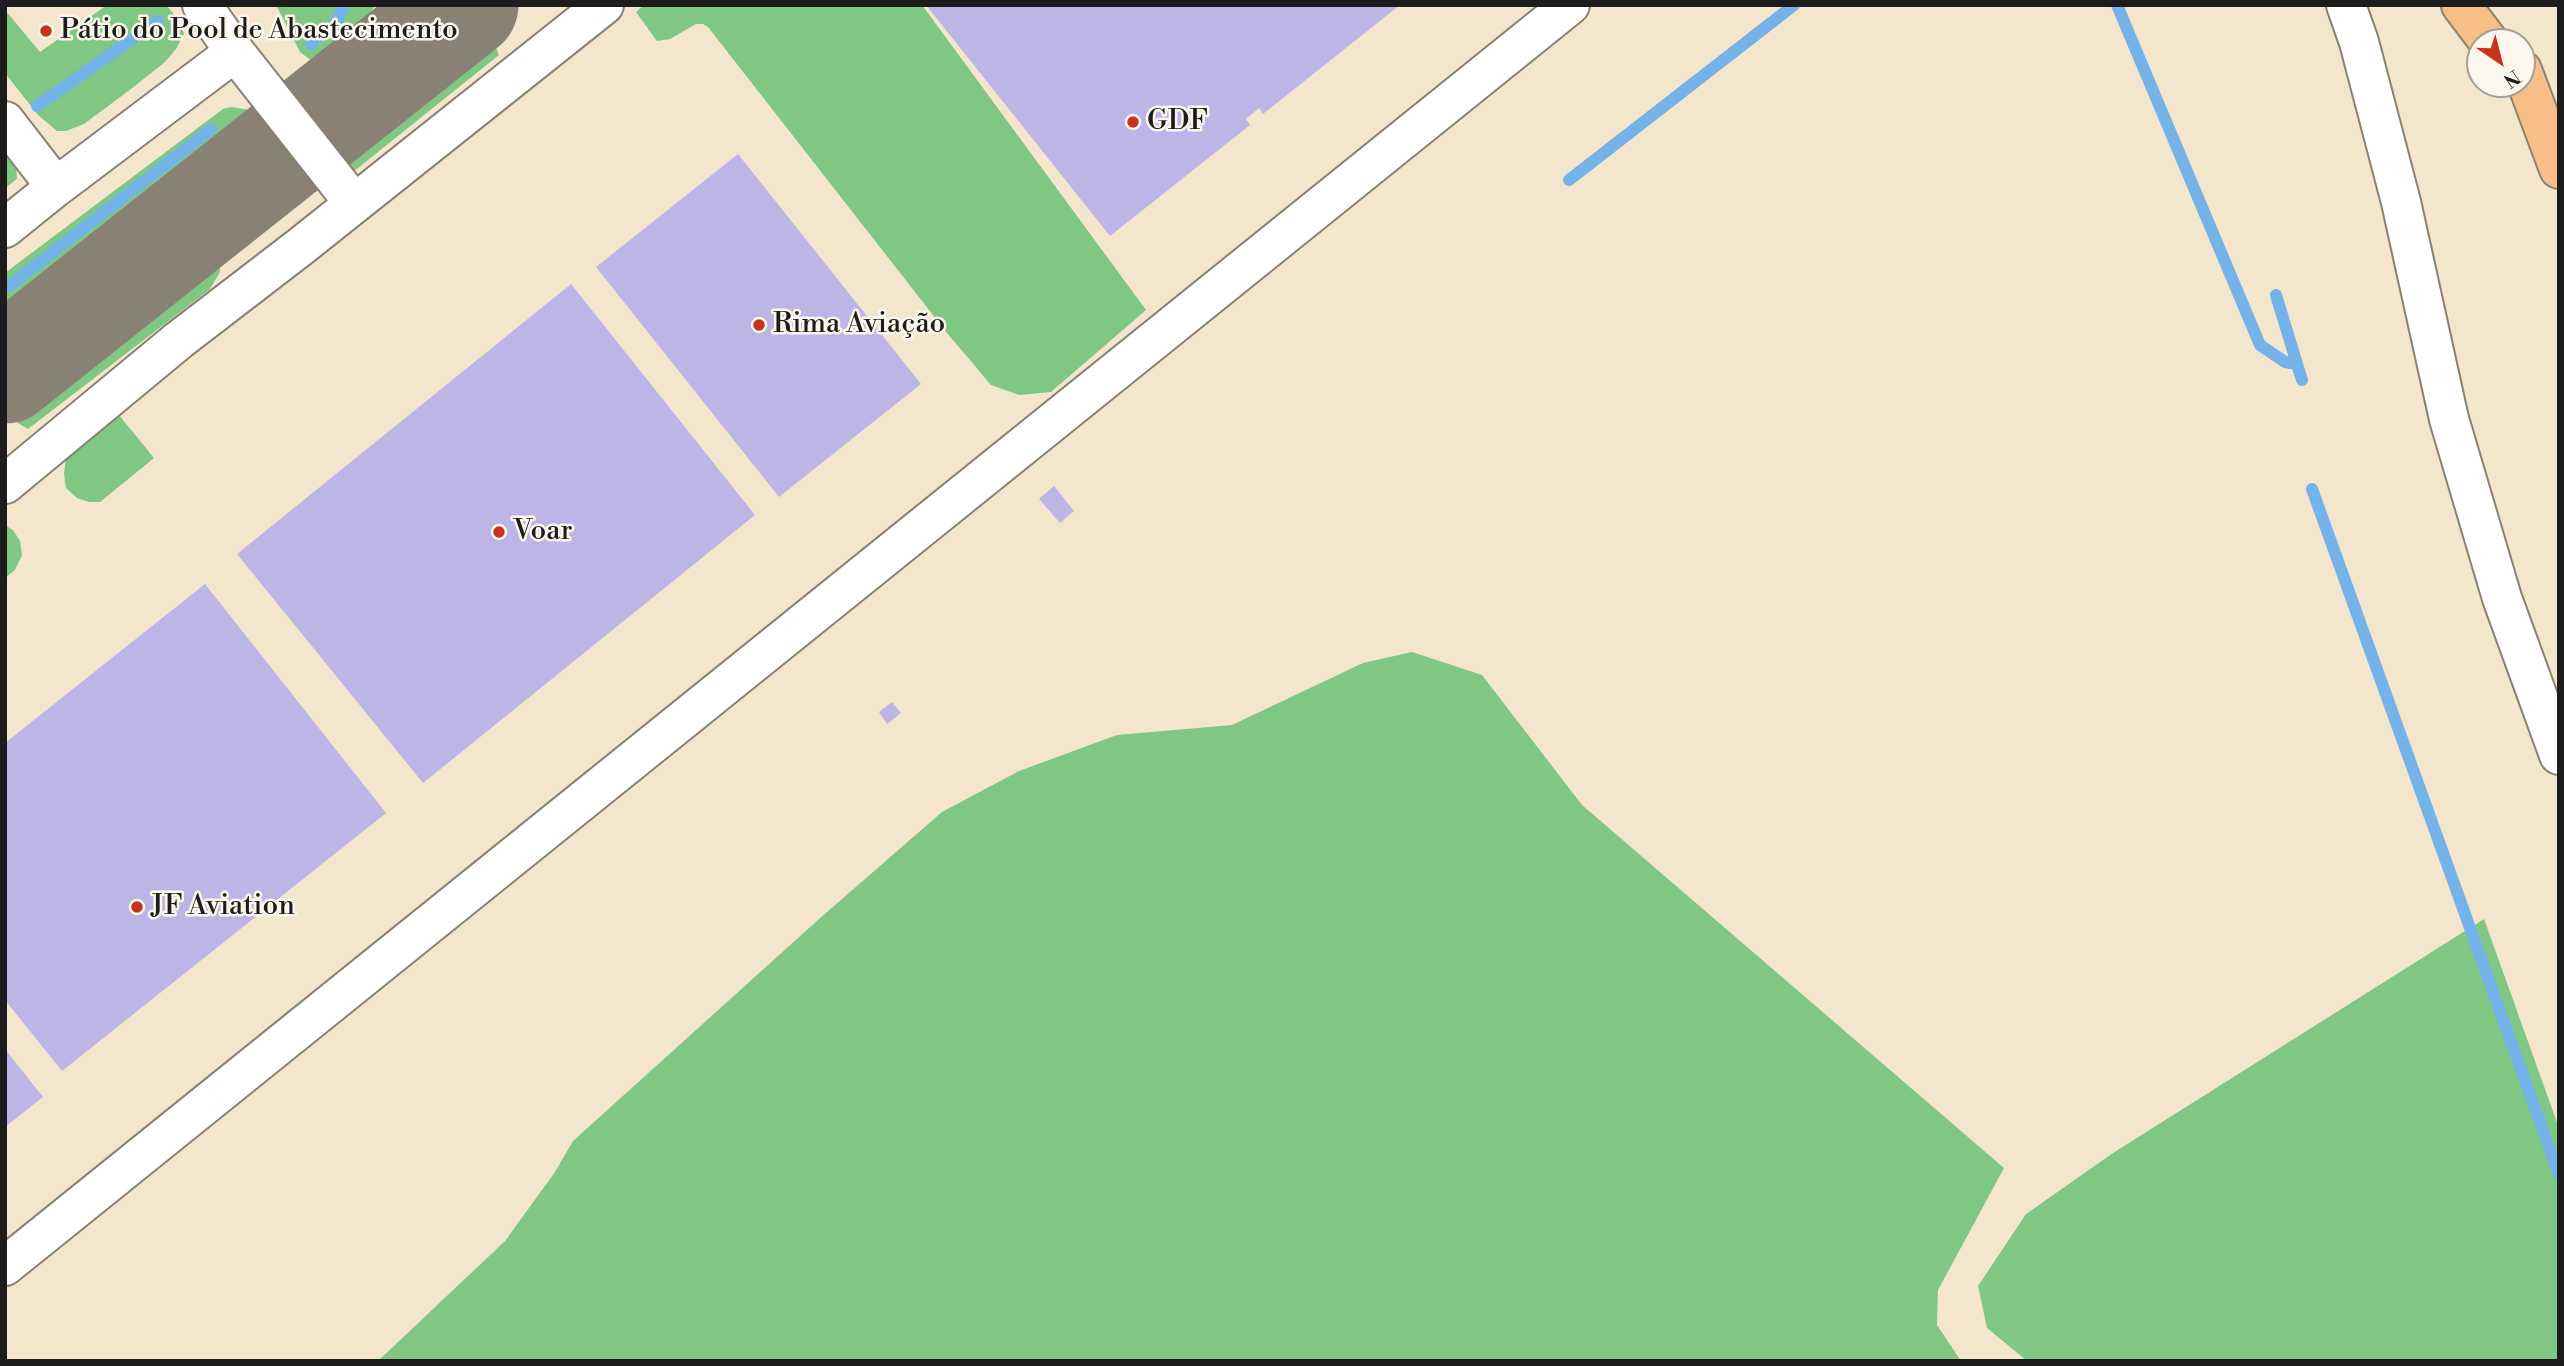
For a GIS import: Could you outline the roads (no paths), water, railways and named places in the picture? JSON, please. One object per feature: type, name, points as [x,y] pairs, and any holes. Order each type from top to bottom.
[{"type":"main road","points":[[2461,5],[2478,28]]},
{"type":"main road","points":[[2498,5],[2506,28]]},
{"type":"main road","points":[[2531,98],[2559,169]]},
{"type":"street","points":[[202,5],[235,52],[354,204]]},
{"type":"street","points":[[5,484],[178,340],[604,5]]},
{"type":"street","points":[[5,1266],[1570,5]]},
{"type":"street","points":[[2346,5],[2359,42],[2401,202],[2449,419],[2502,598],[2559,755]]},
{"type":"street","points":[[5,228],[235,52]]},
{"type":"street","points":[[5,121],[56,187]]},
{"type":"waterway","points":[[311,44],[337,21],[344,5]]},
{"type":"waterway","points":[[1569,180],[1794,5]]},
{"type":"waterway","points":[[2117,5],[2260,345],[2285,362],[2297,364],[2276,295]]},
{"type":"waterway","points":[[37,106],[158,21]]},
{"type":"waterway","points":[[9,286],[211,129]]},
{"type":"waterway","points":[[2297,364],[2302,380]]},
{"type":"waterway","points":[[2312,489],[2559,1175]]},
{"type":"place","name":"Pátio do Pool de Abastecimento","points":[[46,31]]},
{"type":"place","name":"GDF","points":[[1133,122]]},
{"type":"place","name":"Rima Aviação","points":[[759,325]]},
{"type":"place","name":"Voar","points":[[499,532]]},
{"type":"place","name":"JF Aviation","points":[[137,907]]}]
